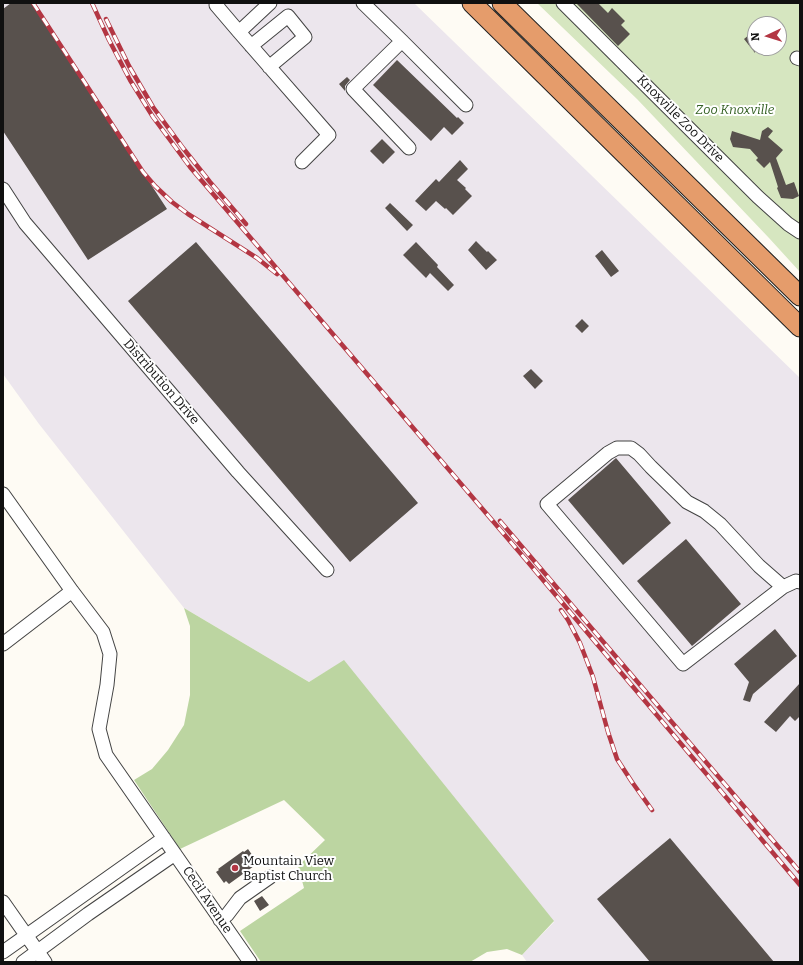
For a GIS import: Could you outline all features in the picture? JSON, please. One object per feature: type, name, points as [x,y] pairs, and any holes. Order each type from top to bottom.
[{"type":"highway","points":[[472,3],[800,327]]},
{"type":"highway","points":[[502,3],[800,296]]},
{"type":"street","points":[[239,32],[270,3]]},
{"type":"street","points":[[363,3],[466,105]]},
{"type":"street","name":"Knoxville Zoo Drive","points":[[563,3],[758,197],[788,224],[800,232]]},
{"type":"street","points":[[216,4],[329,135],[302,162]]},
{"type":"street","points":[[251,46],[288,16],[305,37],[269,67]]},
{"type":"street","points":[[402,41],[353,89],[409,148]]},
{"type":"street","name":"Distribution Drive","points":[[3,189],[25,223],[238,472],[327,570]]},
{"type":"street","points":[[783,587],[759,566],[720,524],[704,511],[687,502],[651,468],[639,454],[631,448],[617,448],[608,453],[547,504],[683,664],[783,587],[796,581],[800,582]]},
{"type":"street","name":"Cecil Avenue","points":[[3,494],[103,632],[110,654],[99,729],[106,755],[250,962]]},
{"type":"street","points":[[3,644],[72,591]]},
{"type":"street","points":[[3,952],[164,838]]},
{"type":"street","points":[[23,962],[42,957],[88,914],[175,854]]},
{"type":"street","points":[[220,920],[227,915],[240,898],[270,877]]},
{"type":"street","points":[[3,902],[42,957]]},
{"type":"shaded area","points":[[3,3],[414,3],[800,378],[800,962],[527,962],[522,955],[554,922],[344,661],[309,682],[184,608],[39,424],[3,374]]},
{"type":"green space","name":"Zoo Knoxville","points":[[537,3],[800,3],[800,272],[637,99]]},
{"type":"green space","points":[[184,608],[309,682],[344,660],[554,921],[522,955],[507,949],[487,952],[470,962],[261,962],[240,931],[304,888],[298,866],[325,840],[284,800],[180,849],[134,780],[152,769],[168,750],[184,725],[190,695],[190,626]]},
{"type":"building","points":[[11,3],[32,3],[167,209],[88,260],[3,131],[3,9]]},
{"type":"building","points":[[576,3],[598,3],[608,13],[612,8],[625,21],[621,25],[630,34],[618,46]]},
{"type":"building","points":[[397,60],[464,123],[452,135],[444,127],[431,141],[373,85]]},
{"type":"building","points":[[347,77],[350,80],[345,86],[345,91],[339,84]]},
{"type":"building","points":[[768,127],[773,131],[768,137],[783,150],[776,158],[786,185],[794,182],[799,196],[793,199],[781,198],[770,162],[764,168],[756,160],[758,158],[750,149],[733,147],[730,139],[732,131],[760,140],[762,131]]},
{"type":"building","points":[[382,139],[395,152],[383,164],[370,151]]},
{"type":"building","points":[[460,160],[468,169],[457,180],[472,196],[453,215],[436,201],[426,211],[415,201],[436,179],[439,182]]},
{"type":"building","points":[[390,203],[413,225],[407,231],[385,208]]},
{"type":"building","points":[[476,241],[497,260],[486,270],[468,250]]},
{"type":"building","points":[[196,242],[418,503],[350,562],[128,301]]},
{"type":"building","points":[[416,242],[438,265],[437,267],[454,285],[448,291],[430,273],[426,278],[403,255]]},
{"type":"building","points":[[602,250],[619,271],[611,277],[595,256]]},
{"type":"building","points":[[582,319],[589,326],[582,333],[575,326]]},
{"type":"building","points":[[531,369],[543,381],[535,389],[523,376]]},
{"type":"building","points":[[616,458],[671,523],[623,565],[568,500]]},
{"type":"building","points":[[686,539],[741,604],[692,646],[637,581]]},
{"type":"building","points":[[775,629],[797,656],[753,694],[750,702],[743,700],[749,682],[734,664]]},
{"type":"building","points":[[800,683],[800,716],[795,721],[790,716],[776,732],[764,722]]},
{"type":"building","points":[[670,838],[774,962],[650,962],[597,899]]},
{"type":"building","points":[[248,849],[257,862],[253,865],[254,866],[229,884],[226,881],[224,883],[216,872],[219,870],[218,869]]},
{"type":"building","points":[[262,896],[269,905],[260,911],[254,901]]},
{"type":"railway","points":[[33,3],[143,172],[155,186],[172,202],[188,214],[257,258],[277,274]]},
{"type":"railway","points":[[92,3],[130,80],[153,117],[190,167],[527,561],[800,885]]},
{"type":"railway","points":[[106,19],[129,66],[153,107],[210,182],[246,224]]},
{"type":"railway","points":[[500,521],[800,872]]},
{"type":"railway","points":[[561,610],[580,643],[593,677],[617,759],[652,810]]},
{"type":"place","name":"Mountain View Baptist Church","points":[[235,868]]}]
